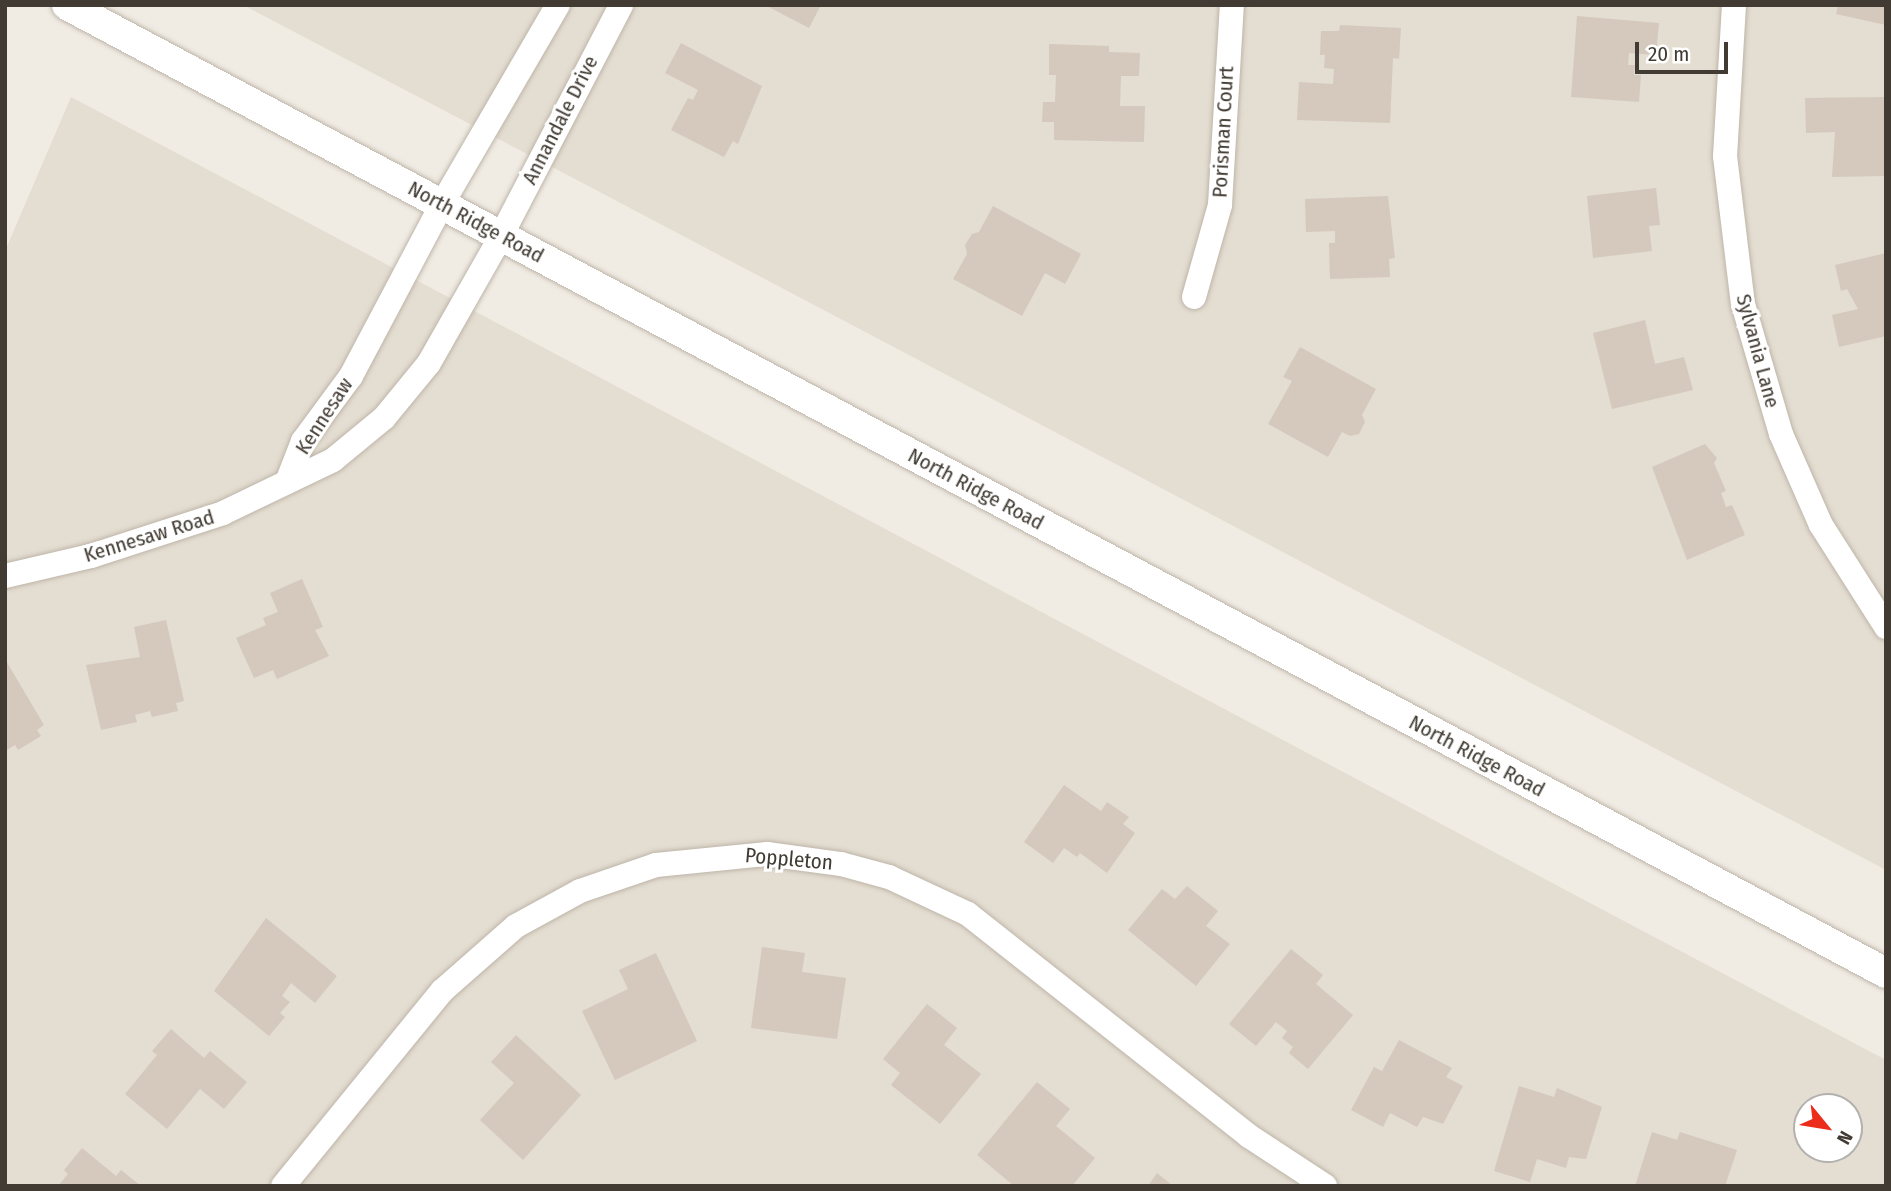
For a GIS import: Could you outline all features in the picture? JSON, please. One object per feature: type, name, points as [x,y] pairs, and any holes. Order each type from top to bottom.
[{"type":"street","name":"North Ridge Road","points":[[67,5],[1886,973]]},
{"type":"street","points":[[442,204],[558,5]]},
{"type":"street","name":"Annandale Drive","points":[[501,236],[621,5]]},
{"type":"street","name":"Porisman Court","points":[[1194,297],[1220,205],[1232,5]]},
{"type":"street","name":"Sylvania Lane","points":[[1734,5],[1725,156],[1743,304],[1786,446],[1821,525],[1886,627]]},
{"type":"street","name":"Kennesaw","points":[[287,482],[303,441],[351,376],[442,204]]},
{"type":"street","name":"Kennesaw","points":[[287,482],[333,460],[384,418],[429,362],[501,236]]},
{"type":"street","name":"Kennesaw Road","points":[[5,576],[179,530],[287,482]]},
{"type":"street","name":"Poppleton","points":[[283,1186],[442,991],[516,926],[580,891],[646,868],[693,858],[767,854],[841,864],[889,877],[968,914],[1249,1136],[1325,1186]]},
{"type":"shaded area","points":[[243,5],[1886,5],[1886,870],[575,179]]},
{"type":"shaded area","points":[[71,97],[1886,1060],[1886,1186],[5,1186],[5,251]]},
{"type":"building","points":[[765,5],[821,5],[809,28]]},
{"type":"building","points":[[1838,5],[1886,5],[1886,25],[1836,14]]},
{"type":"building","points":[[1577,16],[1659,23],[1656,55],[1629,53],[1628,65],[1635,65],[1634,75],[1641,75],[1639,102],[1571,97]]},
{"type":"building","points":[[1340,25],[1401,28],[1399,59],[1393,58],[1390,123],[1297,120],[1299,82],[1333,84],[1334,69],[1324,68],[1325,55],[1320,55],[1321,31],[1339,31]]},
{"type":"building","points":[[681,43],[762,86],[738,144],[733,141],[724,157],[671,130],[688,98],[693,100],[698,90],[665,73]]},
{"type":"building","points":[[1049,44],[1109,46],[1109,52],[1140,53],[1139,76],[1121,76],[1120,106],[1145,106],[1144,142],[1054,140],[1054,122],[1042,122],[1043,102],[1055,102],[1056,75],[1049,75]]},
{"type":"building","points":[[1886,97],[1886,176],[1832,177],[1835,132],[1806,133],[1805,98]]},
{"type":"building","points":[[1656,188],[1660,225],[1649,226],[1652,251],[1593,258],[1587,196]]},
{"type":"building","points":[[1388,196],[1395,258],[1389,259],[1390,277],[1330,279],[1329,243],[1335,243],[1335,231],[1306,232],[1305,199]]},
{"type":"building","points":[[993,206],[1081,254],[1065,284],[1045,273],[1022,316],[953,279],[967,254],[965,245],[972,234],[979,232]]},
{"type":"building","points":[[1886,253],[1886,336],[1839,347],[1832,315],[1858,309],[1847,289],[1841,291],[1835,265]]},
{"type":"building","points":[[1645,320],[1655,364],[1684,357],[1693,390],[1612,409],[1593,333]]},
{"type":"building","points":[[1300,347],[1376,389],[1362,415],[1365,422],[1359,434],[1350,436],[1342,432],[1328,457],[1268,424],[1292,381],[1283,377]]},
{"type":"building","points":[[1705,444],[1717,458],[1714,463],[1726,491],[1721,493],[1726,507],[1732,505],[1745,535],[1687,560],[1652,467]]},
{"type":"building","points":[[302,579],[323,627],[315,630],[329,656],[277,679],[273,670],[254,678],[236,638],[266,625],[263,618],[278,612],[270,593]]},
{"type":"building","points":[[166,620],[184,701],[176,703],[178,711],[152,717],[150,711],[135,715],[137,722],[101,730],[86,665],[140,657],[134,627]]},
{"type":"building","points":[[5,659],[44,725],[37,730],[41,736],[18,750],[15,745],[5,751]]},
{"type":"building","points":[[1064,785],[1101,811],[1107,802],[1129,817],[1123,824],[1135,833],[1107,873],[1080,853],[1077,857],[1064,848],[1053,863],[1024,842]]},
{"type":"building","points":[[1187,886],[1218,911],[1206,926],[1230,944],[1196,986],[1128,930],[1162,889],[1175,899]]},
{"type":"building","points":[[266,918],[337,976],[315,1003],[291,983],[282,996],[290,1002],[280,1013],[285,1017],[269,1036],[214,991]]},
{"type":"building","points":[[762,947],[805,953],[802,972],[846,978],[837,1039],[751,1028]]},
{"type":"building","points":[[1291,949],[1323,975],[1316,984],[1353,1015],[1308,1069],[1289,1053],[1293,1047],[1282,1038],[1287,1031],[1276,1022],[1256,1046],[1229,1024]]},
{"type":"building","points":[[656,953],[697,1041],[615,1080],[582,1011],[628,989],[619,970]]},
{"type":"building","points":[[927,1004],[957,1028],[944,1045],[981,1074],[940,1124],[891,1085],[900,1073],[883,1059]]},
{"type":"building","points":[[171,1029],[204,1058],[210,1051],[247,1082],[224,1109],[200,1089],[167,1129],[125,1094],[157,1055],[152,1051]]},
{"type":"building","points":[[516,1035],[581,1095],[523,1160],[480,1120],[514,1083],[491,1062]]},
{"type":"building","points":[[1399,1040],[1452,1068],[1446,1077],[1463,1086],[1443,1124],[1423,1117],[1417,1127],[1390,1113],[1383,1127],[1351,1110],[1374,1067],[1382,1071]]},
{"type":"building","points":[[1037,1082],[1070,1109],[1056,1126],[1095,1158],[1072,1186],[1014,1186],[977,1155]]},
{"type":"building","points":[[1519,1086],[1554,1097],[1557,1088],[1602,1107],[1586,1159],[1569,1157],[1566,1168],[1537,1159],[1530,1182],[1494,1171]]},
{"type":"building","points":[[1652,1132],[1677,1140],[1680,1132],[1737,1150],[1725,1186],[1635,1186]]},
{"type":"building","points":[[82,1148],[116,1176],[121,1170],[141,1186],[58,1186],[68,1174],[64,1170]]},
{"type":"building","points":[[1157,1173],[1173,1186],[1148,1186]]}]
